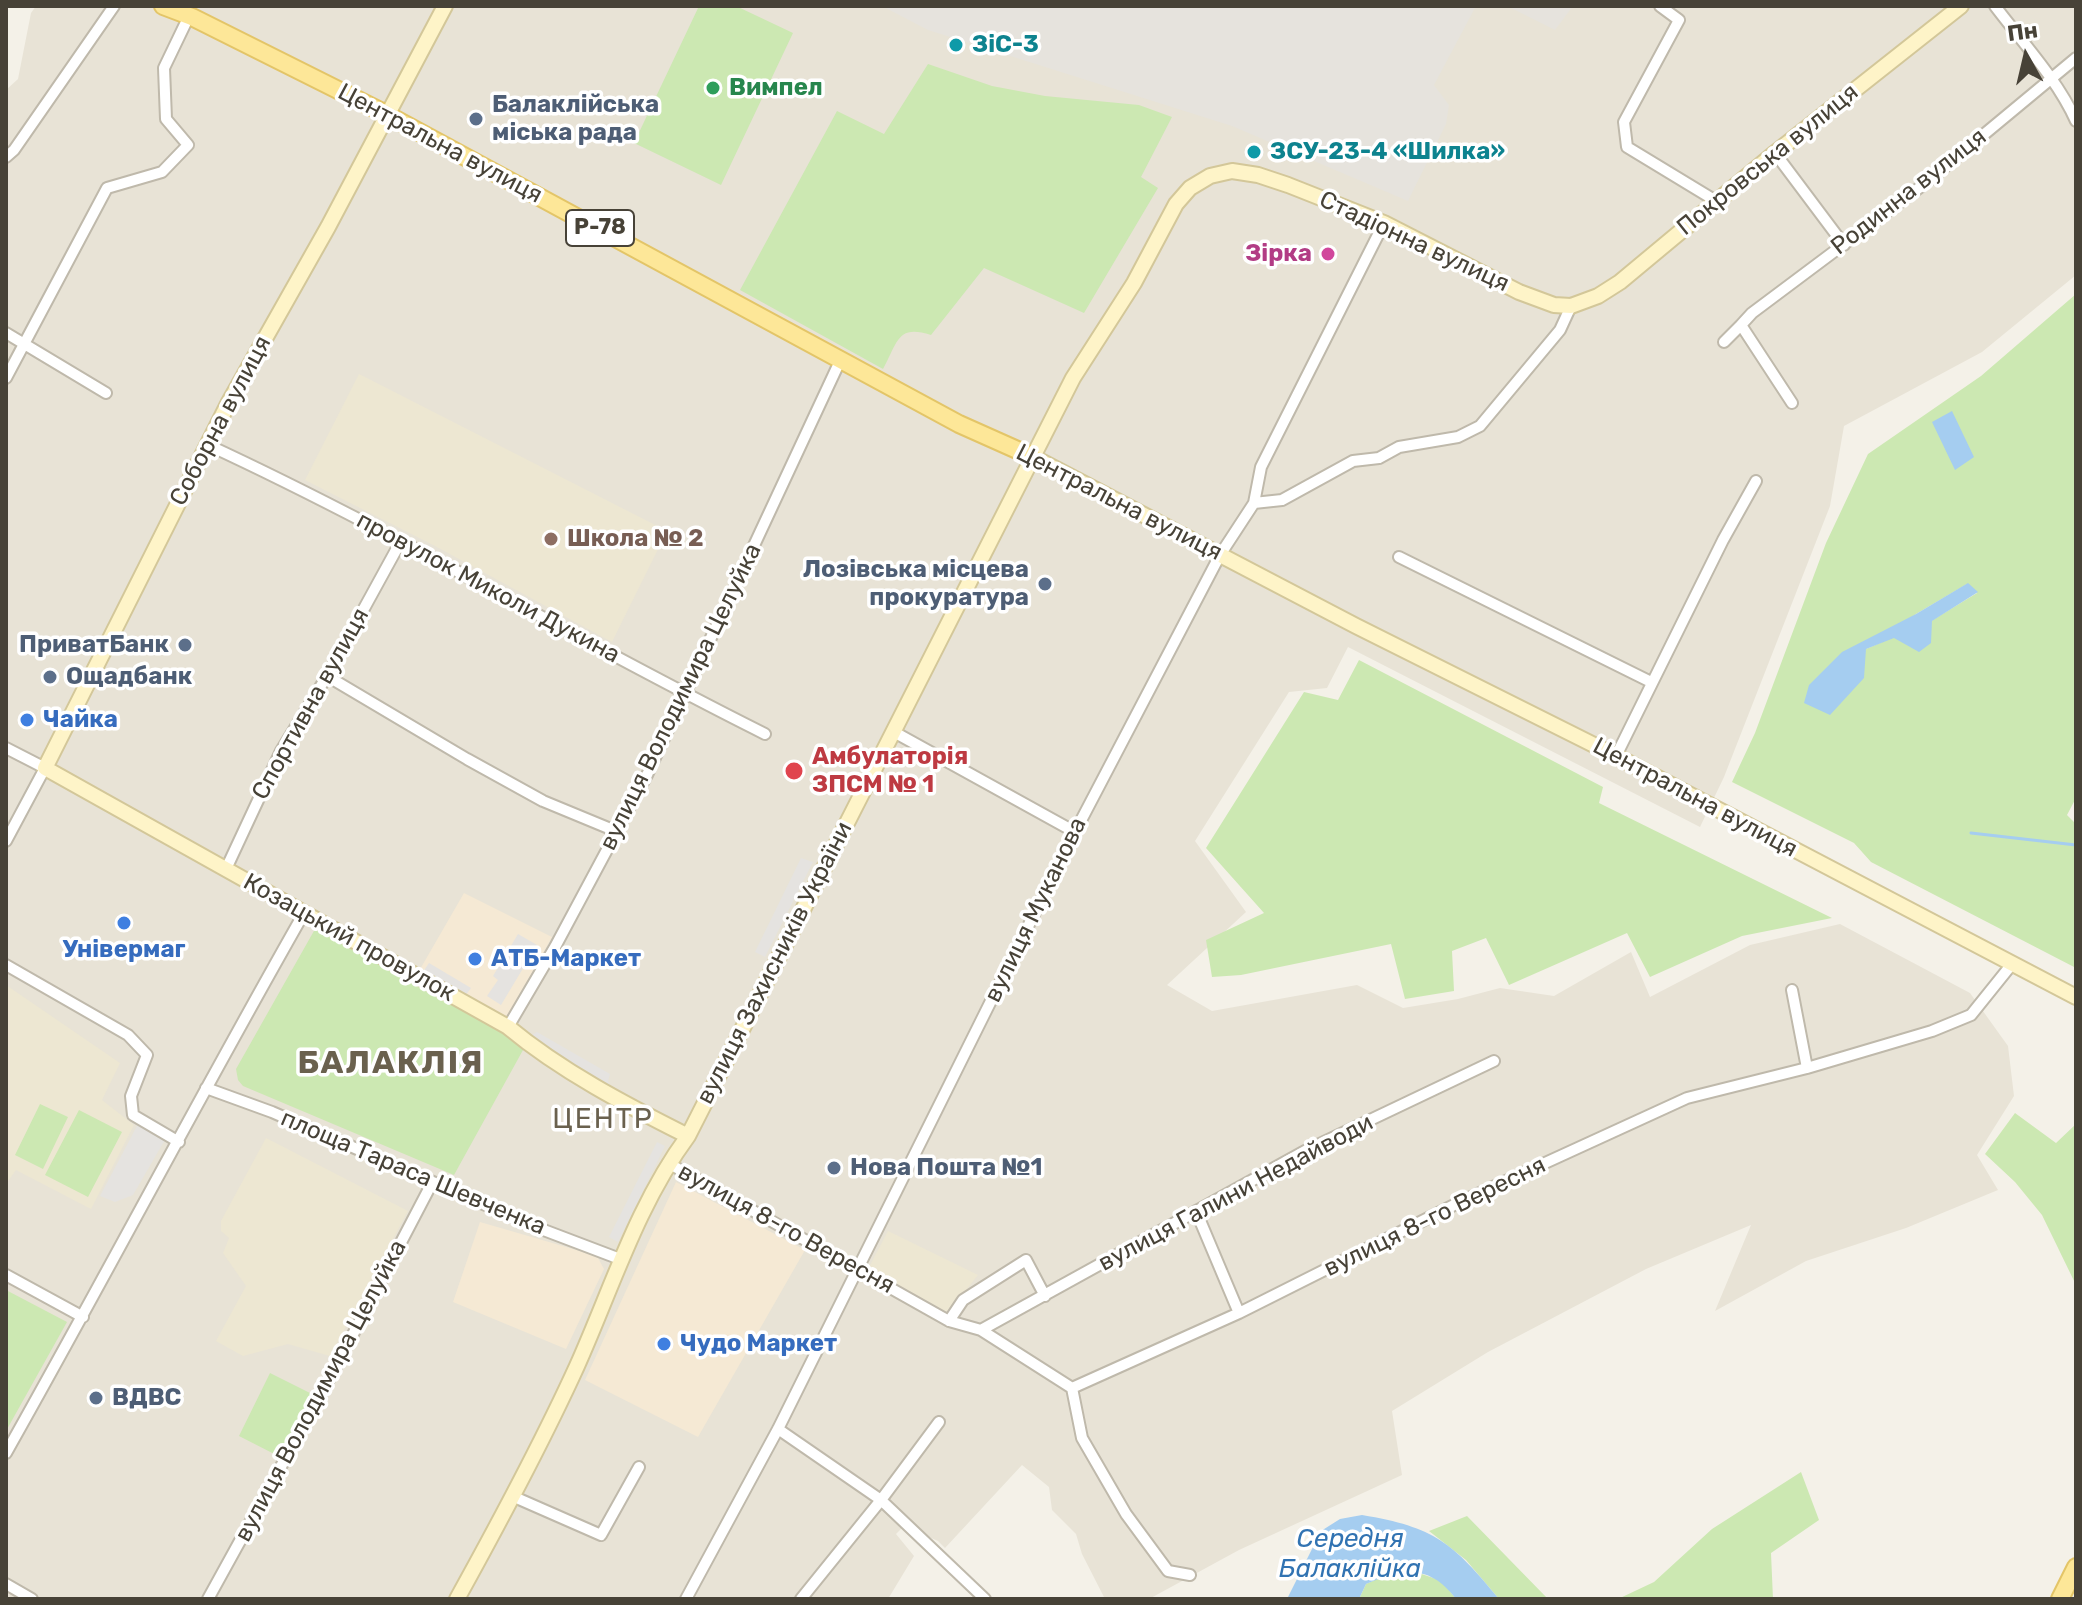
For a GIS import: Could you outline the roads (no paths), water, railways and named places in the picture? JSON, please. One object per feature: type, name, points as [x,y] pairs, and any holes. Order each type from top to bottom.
[{"type":"main road","name":"Центральна вулиця","points":[[163,6],[386,114],[688,275],[840,361],[959,424],[1033,457]]},
{"type":"main road","points":[[2060,1599],[2076,1567]]},
{"type":"street","points":[[6,157],[14,150],[114,6]]},
{"type":"street","name":"Соборна вулиця","points":[[6,841],[228,404],[328,227],[445,6]]},
{"type":"street","points":[[1660,6],[1679,20],[1624,122],[1627,147],[1716,201]]},
{"type":"street","name":"Покровська вулиця","points":[[1571,306],[1598,296],[1620,282],[1775,153],[1961,6]]},
{"type":"street","points":[[1995,6],[2051,78],[2076,121]]},
{"type":"street","points":[[6,378],[107,188],[162,172],[188,145],[166,119],[164,68],[189,16]]},
{"type":"street","name":"Родинна вулиця","points":[[1724,342],[1752,313],[1923,185],[2076,58]]},
{"type":"street","points":[[1775,153],[1844,245]]},
{"type":"street","name":"Стадіонна вулиця","points":[[1210,176],[1232,171],[1258,175],[1384,223],[1519,292],[1554,305],[1571,306]]},
{"type":"street","name":"вулиця Захисників України","points":[[457,1599],[577,1366],[620,1259],[668,1163],[688,1136],[1073,378],[1134,283],[1176,204],[1190,188],[1210,176]]},
{"type":"street","name":"вулиця Муканова","points":[[686,1599],[778,1429],[1075,832],[1220,555],[1254,503],[1261,467],[1384,223]]},
{"type":"street","points":[[1254,503],[1282,500],[1353,461],[1379,458],[1399,447],[1458,437],[1480,426],[1560,330],[1571,306]]},
{"type":"street","points":[[1741,325],[1792,403]]},
{"type":"street","points":[[6,333],[106,393]]},
{"type":"street","name":"вулиця Володимира Целуйка","points":[[508,1027],[555,947],[647,775],[840,361]]},
{"type":"street","name":"провулок Миколи Дукина","points":[[208,445],[401,541],[684,694],[765,734]]},
{"type":"street","name":"Центральна вулиця","points":[[1033,457],[1616,756],[2076,997]]},
{"type":"street","points":[[1616,756],[1723,540],[1756,481]]},
{"type":"street","name":"Спортивна вулиця","points":[[226,869],[281,751],[327,676],[401,541]]},
{"type":"street","points":[[1399,557],[1651,682]]},
{"type":"street","points":[[327,676],[543,801],[618,832]]},
{"type":"street","points":[[894,732],[1075,832]]},
{"type":"street","name":"Козацький провулок","points":[[6,748],[508,1027],[529,1044],[619,1099],[688,1136]]},
{"type":"street","points":[[6,1453],[304,913]]},
{"type":"street","name":"вулиця 8-го Вересня","points":[[668,1163],[949,1321],[981,1330],[1072,1388],[1239,1313],[1462,1201],[1687,1098],[1807,1068],[1932,1031],[1971,1015],[2012,964]]},
{"type":"street","points":[[6,965],[128,1035],[147,1055],[131,1096],[133,1115],[179,1142]]},
{"type":"street","points":[[1792,990],[1807,1068]]},
{"type":"street","name":"вулиця Галини Недайводи","points":[[981,1330],[1307,1150],[1494,1061]]},
{"type":"street","name":"площа Тараса Шевченка","points":[[206,1088],[272,1112],[432,1183],[620,1259]]},
{"type":"street","name":"вулиця Володимира Целуйка","points":[[208,1599],[338,1363],[432,1183]]},
{"type":"street","points":[[1196,1211],[1239,1313]]},
{"type":"street","points":[[949,1321],[963,1300],[1026,1260],[1045,1296]]},
{"type":"street","points":[[6,1275],[83,1317]]},
{"type":"street","points":[[1072,1388],[1082,1438],[1126,1514],[1168,1571],[1190,1575]]},
{"type":"street","points":[[801,1599],[939,1422]]},
{"type":"street","points":[[778,1429],[881,1500],[985,1599]]},
{"type":"street","points":[[512,1496],[601,1535],[639,1467]]},
{"type":"street","points":[[6,1584],[32,1599]]},
{"type":"water","points":[[1952,411],[1974,457],[1955,470],[1932,422]]},
{"type":"water","points":[[1968,583],[1978,592],[1932,621],[1931,643],[1919,652],[1894,638],[1866,649],[1864,678],[1830,715],[1804,703],[1809,685],[1842,652]]},
{"type":"water","name":"Середня Балаклійка","points":[[1362,1515],[1408,1525],[1441,1540],[1468,1564],[1499,1599],[1456,1599],[1436,1580],[1415,1572],[1404,1572],[1366,1584],[1359,1599],[1287,1599],[1321,1531],[1340,1519]]},
{"type":"waterway","points":[[1971,833],[2076,845]]},
{"type":"place","name":"ЗіС-3","points":[[956,45]]},
{"type":"place","name":"Вимпел","points":[[713,88]]},
{"type":"place","name":"Балаклійська міська рада","points":[[476,119]]},
{"type":"place","name":"ЗСУ-23-4 «Шилка»","points":[[1254,152]]},
{"type":"place","name":"Зірка","points":[[1328,254]]},
{"type":"place","name":"Школа № 2","points":[[551,539]]},
{"type":"place","name":"Лозівська місцева прокуратура","points":[[1045,584]]},
{"type":"place","name":"ПриватБанк","points":[[185,645]]},
{"type":"place","name":"Ощадбанк","points":[[50,677]]},
{"type":"place","name":"Чайка","points":[[27,720]]},
{"type":"place","name":"Амбулаторія ЗПСМ № 1","points":[[794,771]]},
{"type":"place","name":"Універмаг","points":[[124,923]]},
{"type":"place","name":"АТБ-Маркет","points":[[475,959]]},
{"type":"place","name":"Нова Пошта №1","points":[[834,1168]]},
{"type":"place","name":"Чудо Маркет","points":[[664,1344]]},
{"type":"place","name":"ВДВС","points":[[96,1398]]},
{"type":"district","name":"БАЛАКЛІЯ","points":[[391,1064]]},
{"type":"district","name":"ЦЕНТР","points":[[603,1120]]}]
